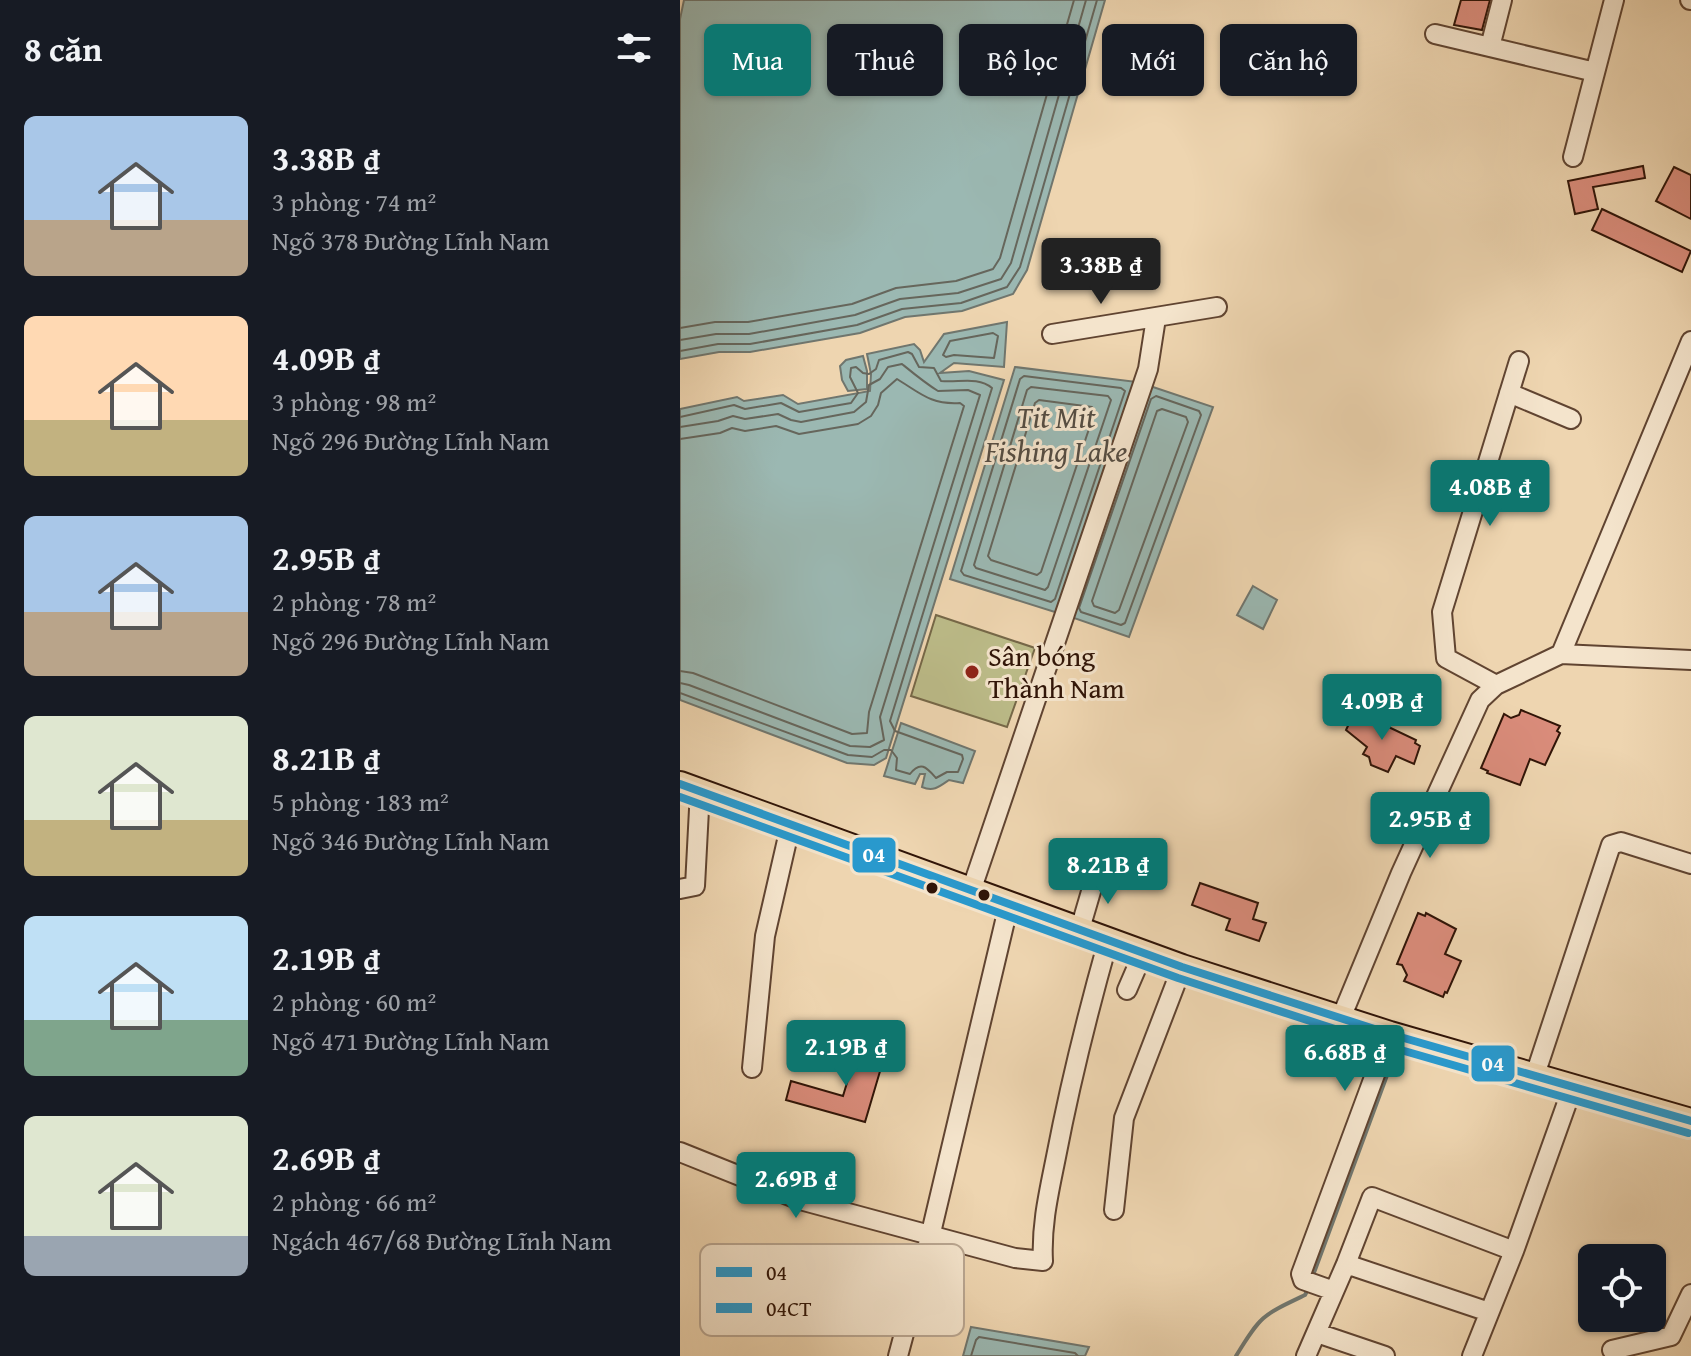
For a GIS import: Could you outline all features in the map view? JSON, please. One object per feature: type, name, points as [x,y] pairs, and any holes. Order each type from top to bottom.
[{"type":"main road","points":[[690,787],[1182,967],[1390,1034],[1691,1121]]},
{"type":"street","points":[[1490,47],[1502,0]]},
{"type":"street","points":[[1573,157],[1614,0]]},
{"type":"street","points":[[1435,34],[1595,72]]},
{"type":"street","points":[[1052,334],[1217,307]]},
{"type":"street","points":[[971,891],[1148,369],[1156,318]]},
{"type":"street","points":[[1561,654],[1691,341]]},
{"type":"street","points":[[1496,685],[1451,661],[1444,653],[1442,612],[1519,361]]},
{"type":"street","points":[[1509,393],[1571,419]]},
{"type":"street","points":[[1445,489],[1477,497]]},
{"type":"street","points":[[1341,1018],[1401,873],[1480,700],[1496,685],[1561,654],[1691,660]]},
{"type":"street","points":[[680,889],[695,886],[690,787]]},
{"type":"street","points":[[752,1068],[765,936],[791,823]]},
{"type":"street","points":[[1535,1075],[1611,845],[1621,842],[1691,864]]},
{"type":"street","points":[[1080,929],[1097,871]]},
{"type":"street","points":[[928,1244],[1009,904]]},
{"type":"street","points":[[964,1245],[1015,1258],[1043,1261],[1042,1233],[1061,1132],[1084,1027],[1108,941]]},
{"type":"street","points":[[1127,990],[1143,953]]},
{"type":"street","points":[[1114,1210],[1124,1118],[1182,967]]},
{"type":"street","points":[[1319,1285],[1301,1274],[1390,1034]]},
{"type":"street","points":[[1472,1356],[1514,1251],[1573,1086]]},
{"type":"street","points":[[680,1152],[800,1200],[958,1244]]},
{"type":"street","points":[[1306,1356],[1317,1333],[1319,1285],[1346,1264],[1372,1197],[1514,1251]]},
{"type":"street","points":[[1346,1264],[1489,1312]]},
{"type":"street","points":[[1612,1350],[1671,1336],[1691,1294]]},
{"type":"street","points":[[1317,1333],[1385,1356]]},
{"type":"street","points":[[898,1356],[903,1336]]},
{"type":"green space","name":"Sân bóng Thành Nam","points":[[936,615],[1035,648],[1007,727],[911,696]]},
{"type":"water","points":[[684,0],[1105,0],[1086,66],[1086,24],[959,24],[959,96],[1077,96],[1027,270],[1013,294],[962,311],[905,317],[860,333],[750,352],[719,352],[680,359],[680,19]]},
{"type":"water","points":[[1007,322],[1004,367],[954,363],[940,373],[969,371],[1004,380],[886,758],[874,765],[847,763],[680,700],[680,409],[737,397],[744,401],[783,395],[798,404],[870,391],[867,354],[914,344],[924,362],[944,334]]},
{"type":"water","points":[[863,356],[867,389],[848,391],[840,366],[846,360]]},
{"type":"water","name":"Tit Mit Fishing Lake","points":[[1015,367],[1137,382],[1058,613],[950,579]]},
{"type":"water","points":[[1147,385],[1213,407],[1129,637],[1068,616]]},
{"type":"water","points":[[1253,586],[1277,600],[1263,629],[1237,615]]},
{"type":"water","points":[[901,723],[975,751],[963,783],[949,780],[929,789],[922,787],[925,774],[920,774],[915,784],[884,776]]},
{"type":"water","points":[[971,1327],[1089,1347],[1085,1356],[963,1356]]},
{"type":"building","points":[[1461,0],[1490,0],[1482,30],[1454,25]]},
{"type":"building","points":[[1643,166],[1645,178],[1593,187],[1598,209],[1575,214],[1568,181]]},
{"type":"building","points":[[1674,167],[1691,175],[1691,219],[1656,201]]},
{"type":"building","points":[[1602,209],[1691,251],[1682,272],[1592,230]]},
{"type":"building","points":[[1521,710],[1560,726],[1557,731],[1560,733],[1545,765],[1530,759],[1520,785],[1481,768],[1504,714],[1511,718],[1519,715]]},
{"type":"building","points":[[1355,711],[1416,740],[1415,743],[1420,746],[1414,764],[1396,756],[1388,772],[1371,765],[1369,757],[1363,754],[1367,747],[1346,730]]},
{"type":"building","points":[[1200,883],[1258,903],[1253,919],[1266,923],[1259,941],[1226,930],[1230,919],[1192,905]]},
{"type":"building","points":[[1418,913],[1425,916],[1426,913],[1456,929],[1445,954],[1461,961],[1443,997],[1404,981],[1407,975],[1402,965],[1397,964]]},
{"type":"building","points":[[859,1043],[886,1051],[865,1122],[786,1100],[791,1081],[843,1096]]},
{"type":"waterway","points":[[1312,1278],[1393,1059]]},
{"type":"waterway","points":[[1236,1356],[1264,1318],[1305,1295],[1309,1287]]},
{"type":"transit line","name":"04","points":[[680,784],[1182,967],[1390,1034],[1691,1121]]},
{"type":"transit line","name":"04CT","points":[[680,797],[1178,978],[1387,1046],[1688,1133]]},
{"type":"place","name":"Sân bóng Thành Nam","points":[[972,672]]}]
